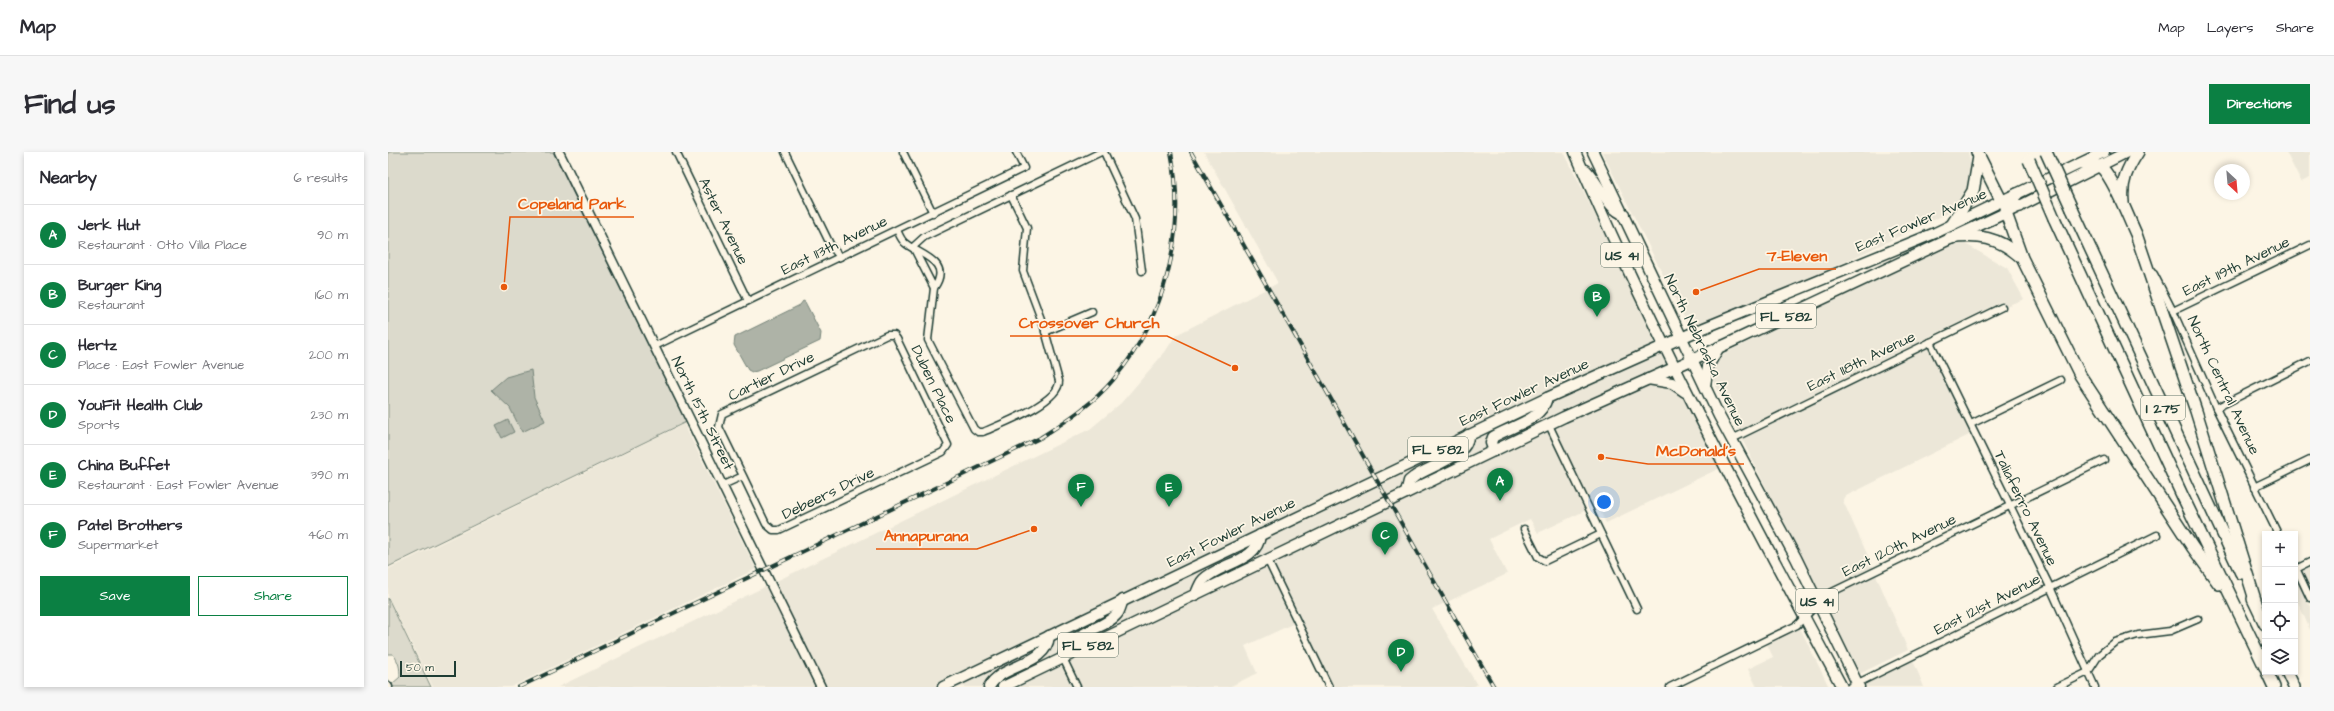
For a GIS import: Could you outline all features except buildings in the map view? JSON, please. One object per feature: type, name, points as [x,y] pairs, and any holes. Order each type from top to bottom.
[{"type":"highway","name":"I 275","points":[[2046,152],[2198,484],[2262,618]]},
{"type":"highway","points":[[2124,206],[2123,180],[2129,165],[2138,152]]},
{"type":"highway","points":[[1978,155],[2005,206],[2022,258],[2059,336],[2087,387],[2193,548],[2236,607]]},
{"type":"highway","points":[[1952,225],[1973,191],[1978,155]]},
{"type":"highway","name":"I 275","points":[[2027,156],[2054,218],[2262,662]]},
{"type":"highway","points":[[2090,163],[2107,176],[2124,206],[2141,249],[2196,411],[2256,606]]},
{"type":"highway","points":[[2005,206],[2017,194]]},
{"type":"highway","points":[[2005,206],[2020,206]]},
{"type":"highway","points":[[1950,238],[1979,236],[1991,238],[2007,246],[2022,258]]},
{"type":"highway","points":[[2268,675],[2274,687]]},
{"type":"highway","points":[[2289,675],[2294,687]]},
{"type":"main road","name":"US 41","points":[[1574,152],[1687,393],[1804,618],[1842,687]]},
{"type":"main road","name":"North Nebraska Avenue","points":[[1593,152],[1624,214],[1705,388],[1818,602],[1855,686]]},
{"type":"main road","points":[[2020,206],[2090,163],[2104,152]]},
{"type":"main road","points":[[2017,194],[2090,163],[2127,152]]},
{"type":"main road","points":[[1580,165],[1601,188],[1613,209],[1617,213],[1624,214]]},
{"type":"main road","name":"East Fowler Avenue","points":[[943,687],[1547,398],[1682,338],[1952,225],[2005,206]]},
{"type":"main road","name":"East Fowler Avenue","points":[[1003,687],[1549,424],[1720,347],[1950,238],[2005,206]]},
{"type":"main road","points":[[1705,388],[1708,366],[1720,347]]},
{"type":"main road","points":[[1648,379],[1672,384],[1687,393]]},
{"type":"main road","points":[[1494,451],[1491,443],[1493,437],[1537,414],[1544,406],[1547,398]]},
{"type":"main road","points":[[1406,493],[1409,481],[1414,477],[1464,450],[1467,444],[1468,435]]},
{"type":"main road","points":[[1196,594],[1203,580],[1254,550],[1259,542],[1260,535]]},
{"type":"main road","points":[[1063,658],[1066,649],[1072,640],[1117,615],[1123,600]]},
{"type":"main road","points":[[989,687],[1006,673],[1040,654],[1047,645],[1049,636]]},
{"type":"street","name":"North 15th Street","points":[[559,152],[821,687]]},
{"type":"street","name":"Aster Avenue","points":[[676,152],[748,301]]},
{"type":"street","points":[[786,152],[831,246],[840,257]]},
{"type":"street","points":[[903,152],[933,213]]},
{"type":"street","name":"East 113th Avenue","points":[[655,346],[1024,168],[1016,152]]},
{"type":"street","points":[[913,247],[924,238],[1102,152],[1135,219],[1142,271]]},
{"type":"street","points":[[897,230],[903,241],[928,255],[935,263],[938,278],[934,288],[928,340],[974,429],[978,432],[983,432],[1025,412],[1053,395],[1058,388],[1060,381],[1045,332],[1022,268],[1027,228],[1011,195]]},
{"type":"street","name":"East 119th Avenue","points":[[2173,311],[2310,245]]},
{"type":"street","points":[[913,247],[934,288]]},
{"type":"street","name":"North Central Avenue","points":[[2141,249],[2173,311],[2216,408],[2276,531]]},
{"type":"street","name":"East 118th Avenue","points":[[1732,439],[2002,307]]},
{"type":"street","points":[[1045,332],[1092,312]]},
{"type":"street","name":"Duben Place","points":[[892,334],[896,336],[947,442],[947,448]]},
{"type":"street","name":"Cartier Drive","points":[[743,476],[719,426],[722,414],[892,334]]},
{"type":"street","name":"Taliaferro Avenue","points":[[1930,342],[2050,587],[2095,687]]},
{"type":"street","points":[[2216,408],[2310,361]]},
{"type":"street","points":[[1971,424],[2061,380]]},
{"type":"street","points":[[1549,424],[1637,609]]},
{"type":"street","name":"Debeers Drive","points":[[743,476],[766,524],[772,530],[779,530],[943,452],[947,448]]},
{"type":"street","name":"East 120th Avenue","points":[[1670,687],[1797,625],[1826,595],[2104,460]]},
{"type":"street","points":[[2254,488],[2310,460]]},
{"type":"street","points":[[723,485],[743,476]]},
{"type":"street","points":[[1524,528],[1538,557],[1545,560],[1601,534]]},
{"type":"street","name":"East 121st Avenue","points":[[1855,686],[2050,587],[2157,535]]},
{"type":"street","points":[[1267,559],[1329,687]]},
{"type":"street","points":[[2298,567],[2310,562]]},
{"type":"street","points":[[2298,572],[2310,598]]},
{"type":"street","points":[[2057,687],[2088,672],[2099,655],[2115,642],[2138,635],[2170,631],[2198,620]]},
{"type":"street","points":[[1063,658],[1077,687]]},
{"type":"shaded area","points":[[388,152],[553,152],[686,422],[388,567]]},
{"type":"shaded area","points":[[1204,152],[1564,152],[1720,468],[1606,523],[1597,505],[1538,533],[1530,519],[1489,539],[1507,574],[1432,609],[1477,685],[1472,687],[1333,687],[1301,620],[1245,646],[1257,673],[1229,687],[558,687],[1090,429],[1121,403],[1165,352],[1176,335],[1278,283]]},
{"type":"shaded area","points":[[1602,152],[1968,152],[1973,173],[1971,182],[1959,208],[1798,284],[1690,329]]},
{"type":"shaded area","points":[[2286,152],[2310,152],[2310,178],[2301,182]]},
{"type":"shaded area","points":[[1962,242],[2007,268],[2024,299],[2006,306],[2003,301],[1738,431],[1710,374],[1717,357],[1936,249]]},
{"type":"shaded area","points":[[803,301],[805,302],[821,333],[820,341],[757,371],[752,372],[748,370],[734,345],[735,337],[800,305]]},
{"type":"shaded area","points":[[1928,348],[1971,434],[1844,497],[1843,501],[1873,567],[1819,595],[1742,439]]},
{"type":"shaded area","points":[[531,370],[534,397],[545,421],[522,432],[510,408],[491,390],[506,377]]},
{"type":"shaded area","points":[[508,420],[514,432],[502,438],[496,426]]},
{"type":"shaded area","points":[[684,424],[756,569],[511,687],[433,687],[388,596],[388,569]]},
{"type":"shaded area","points":[[2310,567],[2310,587],[2302,571]]},
{"type":"shaded area","points":[[1876,575],[1908,650],[1857,675],[1823,603],[1828,599]]},
{"type":"shaded area","points":[[2298,584],[2310,607],[2310,630],[2298,602]]},
{"type":"shaded area","points":[[388,598],[431,687],[393,687],[392,684],[400,677],[400,674],[397,660],[393,654],[388,654]]},
{"type":"shaded area","points":[[1800,628],[1829,687],[1757,687],[1748,669],[1773,657],[1767,644]]},
{"type":"shaded area","points":[[1912,658],[1924,687],[1863,687],[1861,683]]},
{"type":"railway","points":[[519,687],[1040,438],[1069,419],[1097,397],[1113,380],[1147,329],[1159,301],[1168,272],[1174,243],[1176,213],[1175,182],[1171,152]]},
{"type":"railway","points":[[1191,152],[1494,687]]},
{"type":"place","name":"Copeland Park","points":[[504,287]]},
{"type":"place","name":"7-Eleven","points":[[1696,292]]},
{"type":"place","name":"Burger King","points":[[1597,317]]},
{"type":"place","name":"Crossover Church","points":[[1235,368]]},
{"type":"place","name":"McDonald's","points":[[1601,457]]},
{"type":"place","name":"Jerk Hut","points":[[1500,501]]},
{"type":"place","name":"Patel Brothers","points":[[1081,507]]},
{"type":"place","name":"China Buffet","points":[[1169,507]]},
{"type":"place","name":"Annapurana","points":[[1034,529]]},
{"type":"place","name":"Hertz","points":[[1385,555]]},
{"type":"place","name":"YouFit Health Club","points":[[1401,672]]}]
